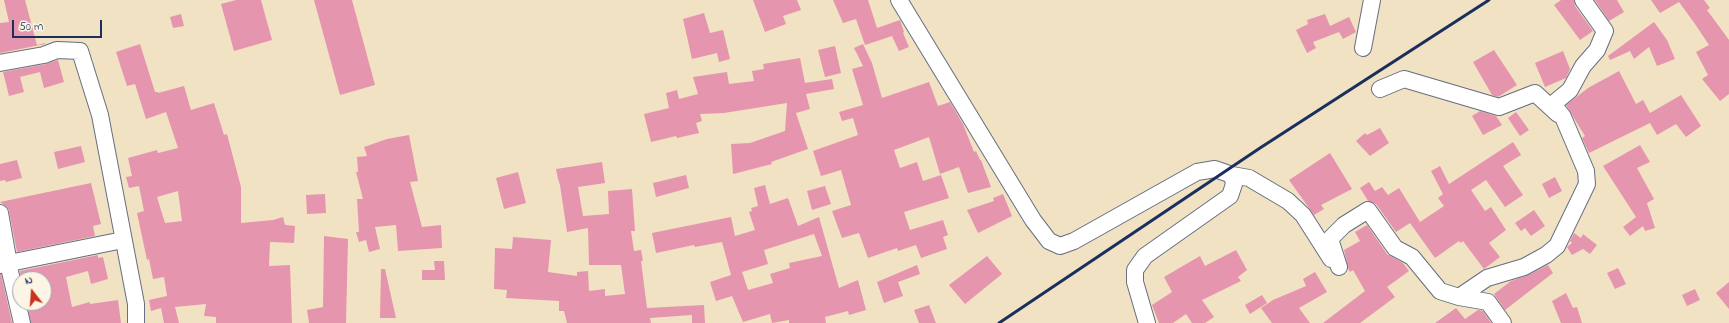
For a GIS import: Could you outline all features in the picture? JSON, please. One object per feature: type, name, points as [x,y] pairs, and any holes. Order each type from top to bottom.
[{"type":"street","points":[[899,0],[1033,220],[1049,241],[1060,246],[1074,241],[1197,172],[1215,168],[1232,175],[1249,178],[1288,201],[1303,214],[1326,253],[1339,267],[1330,239],[1344,225],[1368,210],[1395,248],[1412,257],[1440,291],[1459,297],[1488,302],[1503,323]]},
{"type":"street","points":[[1363,48],[1372,0]]},
{"type":"street","points":[[1459,297],[1487,278],[1524,267],[1546,255],[1557,246],[1587,184],[1586,171],[1563,117],[1553,104],[1570,90],[1583,66],[1596,50],[1604,31],[1583,0]]},
{"type":"street","points":[[0,63],[44,55],[57,50],[80,51],[100,114],[136,304],[136,323]]},
{"type":"street","points":[[1380,89],[1404,79],[1500,107],[1535,94],[1563,117]]},
{"type":"street","points":[[1147,323],[1136,288],[1135,270],[1145,256],[1230,196],[1234,184],[1232,175]]},
{"type":"street","points":[[0,213],[6,264],[22,323]]},
{"type":"street","points":[[6,264],[123,240]]},
{"type":"building","points":[[4,0],[25,0],[37,45],[45,44],[0,53],[0,23],[9,22]]},
{"type":"building","points":[[236,0],[261,0],[272,40],[234,51],[221,4]]},
{"type":"building","points":[[314,0],[352,0],[375,85],[340,95]]},
{"type":"building","points":[[753,0],[797,0],[801,10],[783,16],[786,24],[765,32]]},
{"type":"building","points":[[833,0],[868,0],[877,28],[900,20],[903,33],[909,47],[899,51],[892,36],[865,45],[856,19],[843,23]]},
{"type":"building","points":[[1561,0],[1574,0],[1575,6],[1593,31],[1580,40],[1554,5]]},
{"type":"building","points":[[1595,0],[1617,0],[1624,12],[1609,21]]},
{"type":"building","points":[[1651,0],[1704,0],[1710,8],[1707,10],[1729,40],[1729,94],[1720,101],[1702,79],[1708,75],[1696,52],[1709,45],[1695,24],[1679,2],[1660,13]]},
{"type":"building","points":[[704,13],[710,33],[723,30],[730,59],[719,62],[717,53],[692,59],[683,19]]},
{"type":"building","points":[[181,14],[184,26],[173,28],[170,17]]},
{"type":"building","points":[[1325,14],[1330,26],[1349,17],[1356,32],[1343,39],[1339,32],[1313,42],[1316,48],[1307,53],[1296,30],[1308,24],[1307,20]]},
{"type":"building","points":[[1654,22],[1667,40],[1675,59],[1657,66],[1649,47],[1634,59],[1630,51],[1610,60],[1608,56]]},
{"type":"building","points":[[140,44],[155,92],[158,93],[184,86],[191,110],[214,103],[224,135],[227,134],[241,187],[241,223],[273,220],[283,217],[285,225],[295,226],[294,243],[270,242],[269,266],[290,265],[292,323],[216,323],[216,317],[204,316],[206,304],[175,307],[179,323],[164,323],[161,308],[151,311],[149,300],[167,296],[164,277],[153,279],[149,259],[147,260],[137,213],[144,211],[139,186],[129,188],[126,177],[132,176],[128,158],[157,150],[158,153],[178,148],[166,112],[146,119],[135,84],[127,86],[116,52]],"holes":[[[178,191],[182,221],[165,223],[157,197]]]},
{"type":"building","points":[[863,44],[872,63],[882,98],[929,82],[938,106],[950,102],[963,124],[974,152],[976,151],[981,160],[991,187],[968,193],[959,167],[940,174],[929,137],[894,150],[900,168],[917,162],[923,181],[941,175],[949,198],[904,212],[910,230],[943,220],[948,235],[943,237],[947,249],[921,258],[916,245],[898,251],[897,248],[868,258],[859,233],[842,238],[832,211],[851,205],[841,170],[821,176],[813,151],[858,135],[853,118],[842,121],[839,112],[863,105],[852,69],[863,66],[854,48]]},
{"type":"building","points":[[835,46],[841,73],[825,77],[818,50]]},
{"type":"building","points":[[1494,50],[1517,85],[1498,97],[1492,95],[1473,62]]},
{"type":"building","points":[[1563,51],[1570,69],[1566,78],[1545,87],[1535,63]]},
{"type":"building","points":[[800,58],[805,83],[832,79],[834,89],[806,94],[810,109],[796,113],[808,149],[771,162],[772,164],[733,174],[731,144],[750,143],[785,131],[787,103],[724,113],[700,114],[702,121],[696,123],[699,133],[677,138],[676,136],[651,142],[644,114],[669,108],[666,93],[677,90],[679,99],[698,94],[693,77],[727,72],[729,84],[754,81],[752,71],[764,69],[763,64]]},
{"type":"building","points":[[58,60],[64,82],[44,88],[40,72],[20,77],[24,92],[9,96],[3,72],[46,64]]},
{"type":"building","points":[[1619,71],[1636,104],[1643,100],[1650,113],[1681,95],[1701,126],[1686,137],[1676,124],[1657,135],[1650,123],[1589,153],[1582,138],[1585,136],[1566,105],[1588,88]]},
{"type":"building","points":[[1480,111],[1496,116],[1502,125],[1483,135],[1472,116]]},
{"type":"building","points":[[1516,112],[1529,130],[1520,136],[1508,118]]},
{"type":"building","points":[[1380,128],[1389,143],[1370,156],[1356,141],[1365,133],[1367,135]]},
{"type":"building","points":[[409,135],[418,181],[410,182],[422,227],[441,225],[442,248],[398,251],[396,225],[375,227],[380,249],[369,252],[366,240],[359,242],[356,232],[359,232],[357,199],[363,199],[356,172],[358,172],[357,157],[367,156],[364,147],[387,139]]},
{"type":"building","points":[[1513,142],[1521,155],[1503,166],[1523,195],[1505,207],[1486,180],[1471,190],[1485,211],[1491,207],[1506,230],[1489,243],[1500,257],[1484,269],[1463,241],[1461,243],[1459,241],[1435,258],[1410,223],[1396,232],[1376,204],[1368,201],[1360,188],[1369,182],[1375,191],[1382,187],[1388,195],[1399,188],[1420,222],[1444,206],[1438,198],[1443,194],[1431,171],[1440,166],[1449,184]]},
{"type":"building","points":[[1640,145],[1650,162],[1637,168],[1654,199],[1647,203],[1655,228],[1645,231],[1643,226],[1630,236],[1623,227],[1636,217],[1603,166]]},
{"type":"building","points":[[81,146],[85,162],[58,169],[54,152]]},
{"type":"building","points":[[1330,153],[1352,189],[1321,205],[1324,209],[1314,215],[1289,180]]},
{"type":"building","points":[[17,160],[22,178],[6,182],[5,180],[0,181],[0,164]]},
{"type":"building","points":[[602,162],[605,183],[578,187],[583,216],[609,214],[608,191],[632,189],[635,231],[631,231],[634,251],[641,250],[647,308],[704,305],[705,323],[692,323],[692,315],[650,318],[651,323],[567,323],[564,311],[559,311],[559,301],[506,298],[507,290],[494,289],[495,248],[512,249],[513,237],[551,240],[548,272],[577,276],[577,272],[588,271],[589,291],[605,289],[605,296],[625,294],[621,265],[589,265],[588,228],[567,232],[556,169]]},
{"type":"building","points":[[518,172],[526,203],[504,209],[496,178]]},
{"type":"building","points":[[686,175],[689,188],[656,197],[653,183]]},
{"type":"building","points":[[1555,177],[1562,191],[1549,198],[1542,184]]},
{"type":"building","points":[[91,183],[101,224],[93,226],[95,236],[17,252],[9,211],[7,207],[0,202]]},
{"type":"building","points":[[765,185],[770,204],[788,198],[798,226],[819,217],[839,288],[858,280],[866,310],[849,315],[848,311],[825,317],[826,323],[789,323],[789,320],[772,323],[770,314],[743,322],[732,296],[716,301],[710,282],[731,275],[722,242],[695,247],[694,245],[656,253],[652,233],[731,217],[735,236],[755,230],[749,212],[752,211],[751,208],[758,206],[754,188]],"holes":[[[814,234],[822,256],[789,263],[790,268],[770,274],[773,283],[748,290],[742,272],[768,264],[764,250]]]},
{"type":"building","points":[[825,186],[831,204],[812,210],[807,191]]},
{"type":"building","points":[[325,194],[326,213],[307,214],[306,195]]},
{"type":"building","points":[[1003,194],[1012,216],[978,233],[967,210],[994,201],[993,198]]},
{"type":"building","points":[[1534,210],[1545,226],[1531,236],[1525,228],[1521,231],[1515,223]]},
{"type":"building","points":[[1367,225],[1387,254],[1403,263],[1409,271],[1387,287],[1395,297],[1360,323],[1323,323],[1365,291],[1353,270],[1350,272],[1344,250],[1360,241],[1355,232]]},
{"type":"building","points":[[1574,233],[1581,238],[1583,234],[1597,245],[1590,254],[1583,249],[1572,255],[1567,247],[1572,243],[1570,241]]},
{"type":"building","points":[[324,236],[348,239],[346,323],[309,323],[307,310],[323,307]]},
{"type":"building","points":[[1236,250],[1247,270],[1238,277],[1241,281],[1202,300],[1214,317],[1205,323],[1192,323],[1186,314],[1173,323],[1159,323],[1152,305],[1172,292],[1164,277],[1200,256],[1205,266]]},
{"type":"building","points":[[98,255],[98,258],[103,257],[108,279],[91,284],[88,271],[66,277],[72,307],[90,302],[90,304],[118,300],[121,323],[31,323],[29,311],[52,311],[52,271],[20,271]]},
{"type":"building","points":[[987,256],[1002,274],[965,304],[949,285]]},
{"type":"building","points":[[434,261],[444,261],[445,280],[422,280],[422,270],[435,270]]},
{"type":"building","points":[[917,265],[920,274],[898,282],[903,296],[884,303],[877,282]]},
{"type":"building","points":[[1548,265],[1553,273],[1505,310],[1494,294],[1511,281],[1528,275]]},
{"type":"building","points":[[1618,268],[1626,284],[1615,289],[1607,273]]},
{"type":"building","points":[[381,269],[385,269],[396,318],[380,318]]},
{"type":"building","points":[[1315,272],[1327,292],[1299,308],[1310,323],[1272,323],[1261,308],[1273,300],[1306,286],[1303,279]]},
{"type":"building","points":[[1,274],[12,323],[0,323]]},
{"type":"building","points":[[1729,282],[1729,309],[1716,293]]},
{"type":"building","points":[[1695,289],[1700,300],[1687,306],[1682,295]]},
{"type":"building","points":[[1566,293],[1573,308],[1577,307],[1582,323],[1561,323],[1552,301]]},
{"type":"building","points":[[1262,295],[1267,303],[1250,314],[1245,305]]},
{"type":"building","points":[[929,305],[936,323],[919,323],[914,310]]},
{"type":"building","points":[[1456,308],[1465,319],[1478,310],[1483,311],[1491,323],[1435,323]]},
{"type":"railway","points":[[999,323],[1260,148],[1489,0]]}]
